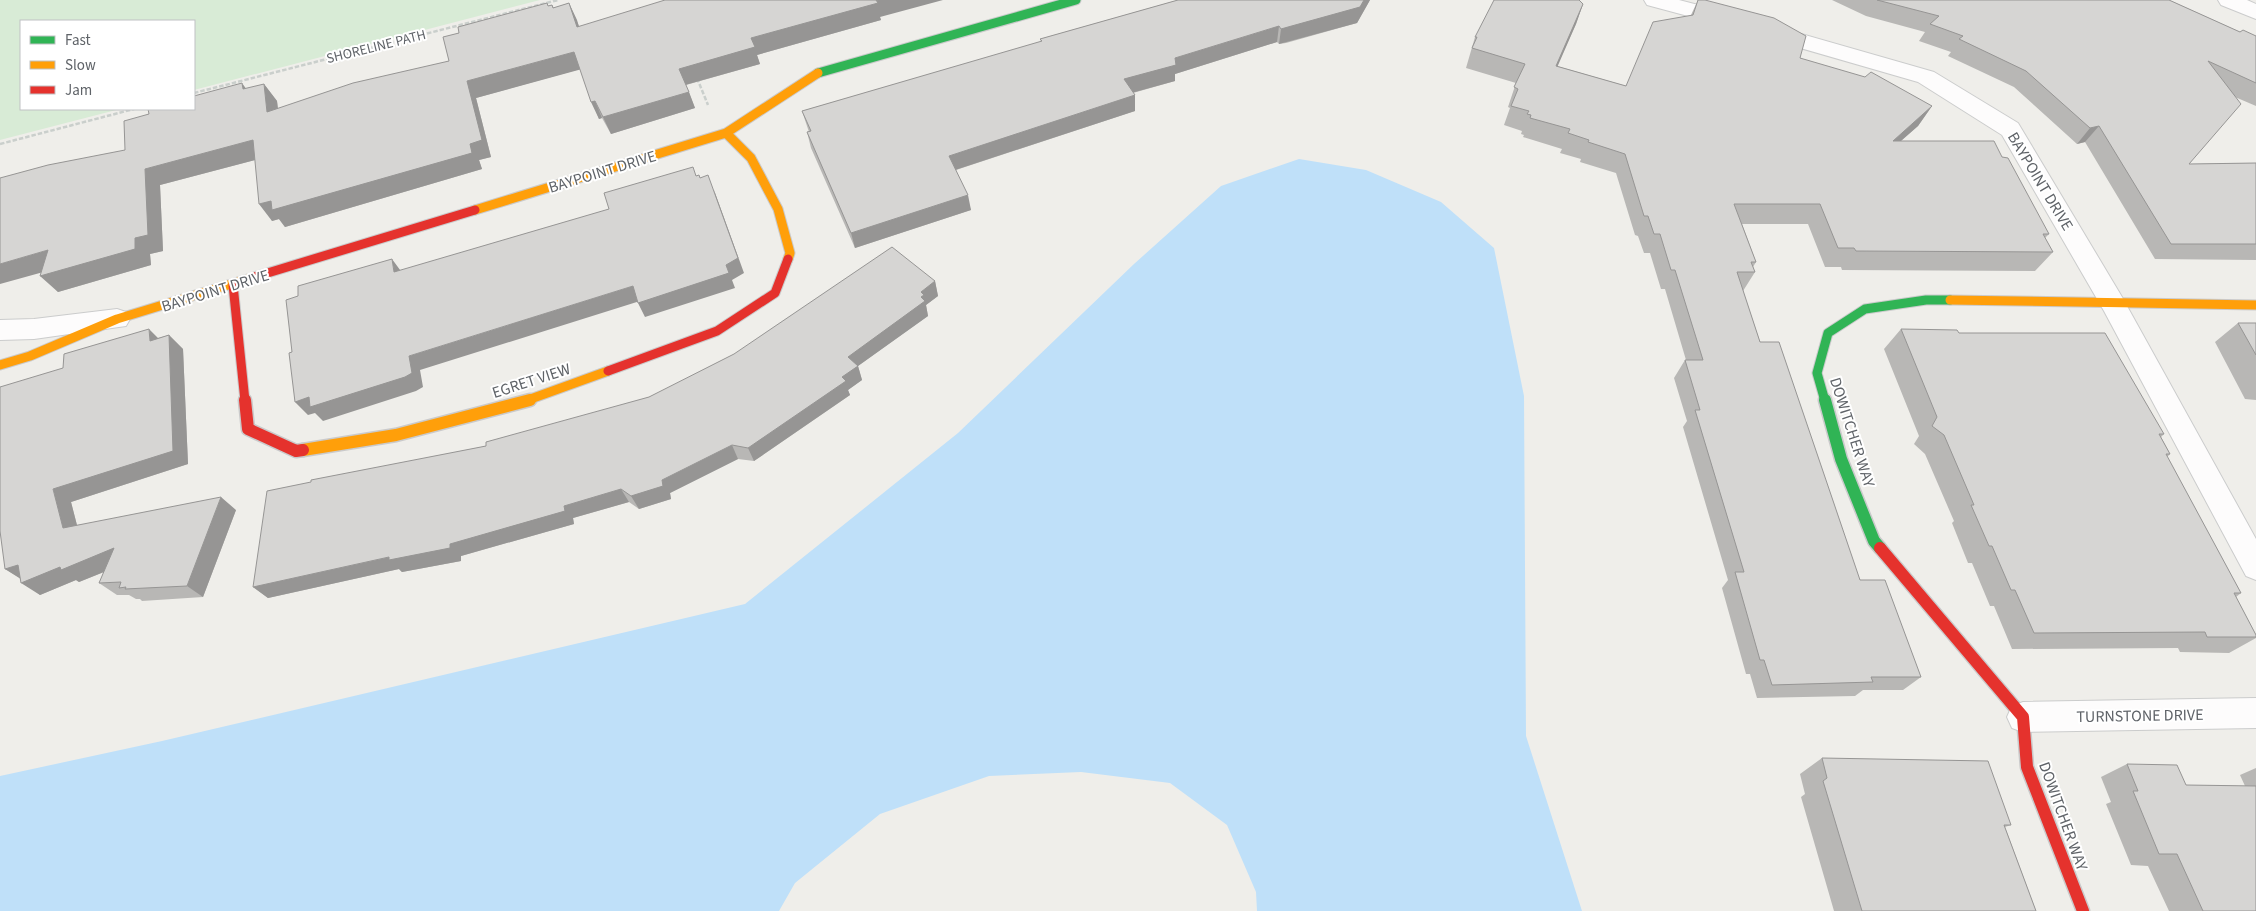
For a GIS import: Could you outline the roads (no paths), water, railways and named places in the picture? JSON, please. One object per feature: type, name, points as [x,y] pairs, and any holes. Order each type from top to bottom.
[{"type":"street","name":"BAYPOINT DRIVE","points":[[0,365],[30,356],[117,320],[726,133],[822,71],[1076,0]]},
{"type":"street","name":"BAYPOINT DRIVE","points":[[1654,0],[1842,51],[1926,77],[2010,129],[2113,304],[2256,567]]},
{"type":"street","points":[[2228,0],[2256,12]]},
{"type":"street","name":"EGRET VIEW","points":[[232,285],[248,429],[296,451],[396,435],[534,399],[717,331],[775,293],[790,253],[778,209],[752,158],[726,133]]},
{"type":"street","name":"DOWITCHER WAY","points":[[2083,911],[2027,767],[2023,717],[1874,540],[1842,459],[1817,373],[1828,333],[1864,308],[1926,300],[2256,305]]},
{"type":"street","name":"BAYPOINT DRIVE","points":[[0,330],[34,329],[117,320]]},
{"type":"street","name":"TURNSTONE DRIVE","points":[[2023,717],[2256,713]]},
{"type":"water","points":[[1299,159],[1366,170],[1441,202],[1494,248],[1524,396],[1526,736],[1582,911],[1257,911],[1256,892],[1227,825],[1170,783],[1081,772],[989,776],[880,814],[795,883],[779,911],[0,911],[0,776],[162,741],[745,604],[958,433],[1134,264],[1221,186]]}]
